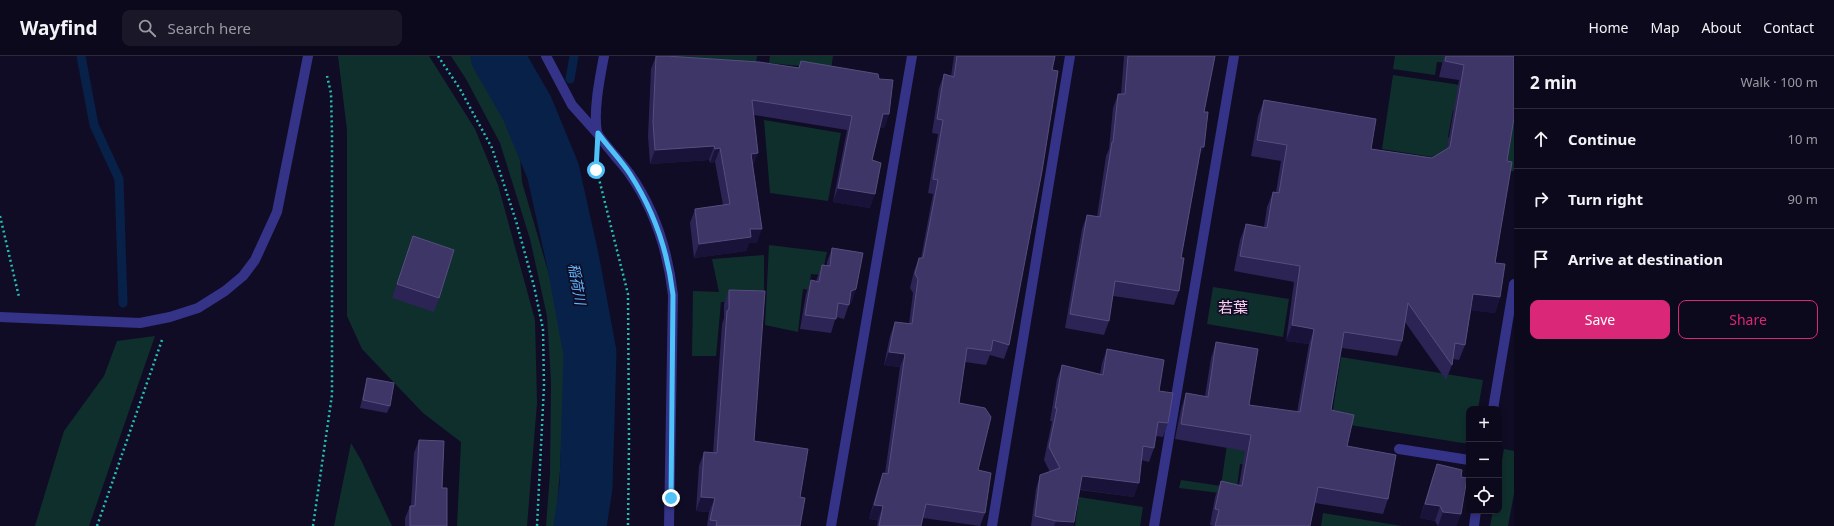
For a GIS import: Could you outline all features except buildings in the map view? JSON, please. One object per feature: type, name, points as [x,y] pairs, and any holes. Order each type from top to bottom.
[{"type":"street","points":[[0,317],[140,323],[170,317],[198,308],[225,291],[244,276],[255,260],[276,212],[308,56]]},
{"type":"street","points":[[546,56],[572,105],[598,133],[630,174],[649,208],[663,243],[670,271],[673,303],[669,526]]},
{"type":"street","points":[[598,133],[598,92],[604,56]]},
{"type":"street","points":[[831,526],[912,56]]},
{"type":"street","points":[[992,526],[1070,56]]},
{"type":"street","points":[[1154,526],[1234,56]]},
{"type":"street","points":[[1494,406],[1514,284]]},
{"type":"street","points":[[1399,449],[1466,460]]},
{"type":"street","points":[[1474,526],[1476,514]]},
{"type":"path","points":[[438,56],[460,89],[492,148],[516,221],[534,286],[543,329],[544,386],[537,526]]},
{"type":"path","points":[[313,526],[332,395],[332,93],[325,71]]},
{"type":"path","points":[[598,133],[596,170],[628,294],[628,526]]},
{"type":"path","points":[[0,216],[23,318]]},
{"type":"path","points":[[97,526],[170,317]]},
{"type":"green space","points":[[338,56],[429,56],[475,129],[498,185],[535,320],[537,403],[527,526],[457,526],[461,442],[423,413],[362,349],[347,316],[347,130]]},
{"type":"green space","points":[[451,56],[483,56],[517,123],[522,182],[557,302],[565,365],[560,471],[555,526],[546,526],[550,474],[551,382],[547,316],[530,239],[500,143],[466,79]]},
{"type":"green space","points":[[670,56],[757,56],[751,98],[724,66]]},
{"type":"green space","points":[[770,56],[833,56],[831,69],[769,63]]},
{"type":"green space","points":[[1395,56],[1461,56],[1466,64],[1437,62],[1435,75],[1393,69]]},
{"type":"green space","points":[[1393,75],[1501,91],[1473,112],[1453,110],[1448,137],[1462,140],[1458,161],[1382,149]]},
{"type":"green space","points":[[1514,116],[1514,171],[1506,171]]},
{"type":"green space","points":[[764,120],[841,133],[828,201],[770,193]]},
{"type":"green space","points":[[769,245],[827,252],[822,275],[811,274],[809,290],[803,289],[798,332],[765,325]]},
{"type":"green space","points":[[764,255],[764,301],[721,302],[716,356],[692,356],[693,291],[719,292],[712,259]]},
{"type":"green space","points":[[1213,287],[1289,299],[1283,337],[1207,324]]},
{"type":"green space","points":[[155,336],[89,526],[35,526],[64,431],[104,376],[117,341]]},
{"type":"green space","points":[[1341,357],[1483,380],[1479,406],[1466,406],[1466,444],[1331,422]]},
{"type":"green space","points":[[1231,416],[1260,420],[1249,465],[1240,464],[1236,495],[1179,488],[1181,480],[1221,486]]},
{"type":"green space","points":[[351,443],[361,460],[392,526],[334,526]]},
{"type":"green space","points":[[1504,449],[1514,451],[1514,494],[1508,526],[1490,526],[1492,514],[1502,514],[1502,460]]},
{"type":"green space","points":[[1079,497],[1143,507],[1140,526],[1075,526]]},
{"type":"green space","points":[[1323,513],[1402,526],[1321,526]]},
{"type":"waterway","points":[[81,56],[94,125],[119,179],[123,303]]},
{"type":"waterway","name":"稲荷川","points":[[497,56],[527,108],[553,171],[573,261],[590,353],[586,487],[580,526]]},
{"type":"waterway","points":[[570,79],[574,56]]},
{"type":"district","name":"若葉","points":[[1233,308]]},
{"type":"route","points":[[596,170],[598,133],[630,174],[649,208],[663,243],[670,271],[673,295],[671,498]]}]
